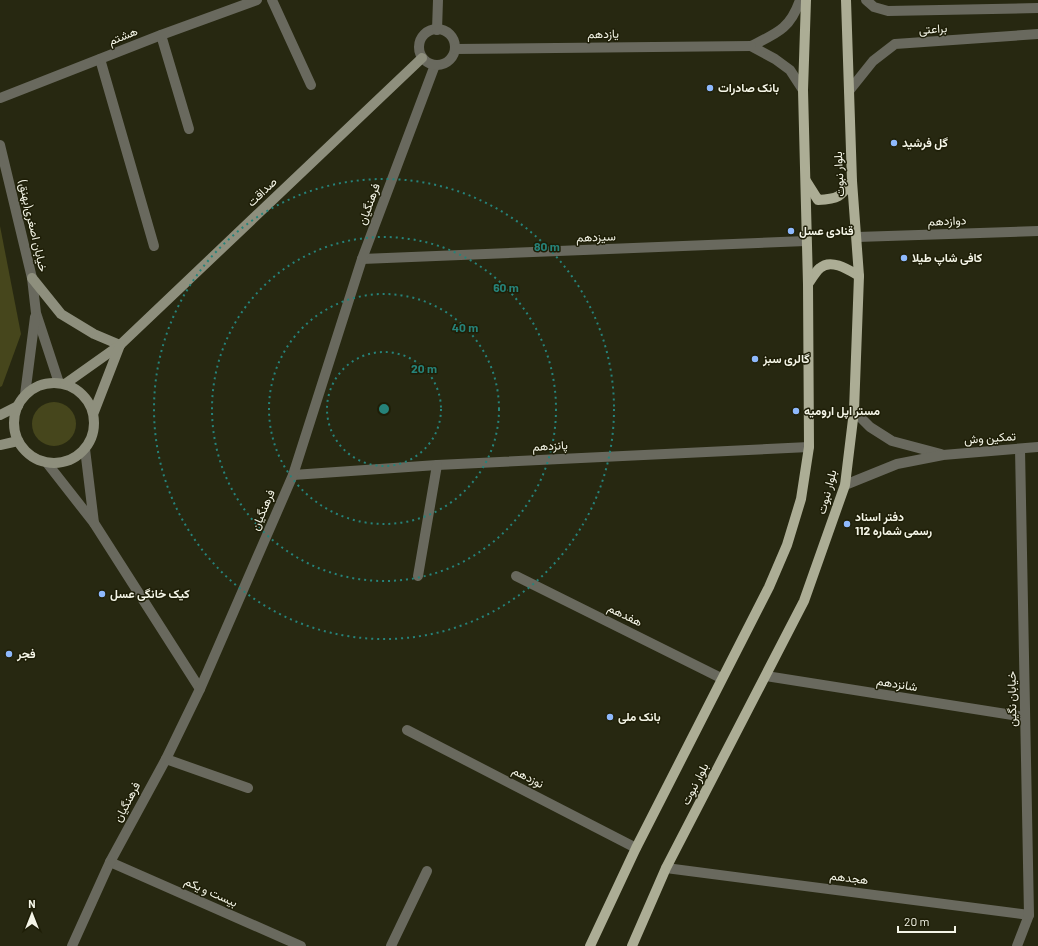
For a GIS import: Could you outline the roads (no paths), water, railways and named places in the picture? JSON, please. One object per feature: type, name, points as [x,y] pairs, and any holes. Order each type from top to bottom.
[{"type":"main road","name":"بلوار نبوت","points":[[590,946],[636,848],[769,587],[787,545],[801,499],[809,447],[808,284],[803,90],[806,0]]},
{"type":"main road","name":"بلوار نبوت","points":[[632,946],[666,868],[804,601],[844,485],[854,411],[859,276],[852,181],[846,0]]},
{"type":"main road","name":"صداقت","points":[[62,384],[120,345],[422,58]]},
{"type":"main road","points":[[806,181],[818,200],[830,200],[841,196],[852,181]]},
{"type":"main road","points":[[808,284],[820,267],[832,264],[844,268],[859,276]]},
{"type":"main road","points":[[32,278],[61,314],[94,334],[120,345]]},
{"type":"main road","name":"صداقت","points":[[94,412],[120,345]]},
{"type":"main road","points":[[62,384],[78,390],[88,400],[94,412],[94,432],[85,450],[68,461],[58,464],[47,463],[30,456],[18,441],[14,430],[14,418],[18,406],[25,395],[38,386],[62,384]]},
{"type":"main road","points":[[0,415],[18,406]]},
{"type":"main road","points":[[0,445],[18,441]]},
{"type":"street","name":"هشتم","points":[[0,98],[160,35],[257,0]]},
{"type":"street","points":[[272,0],[311,85]]},
{"type":"street","points":[[437,30],[438,0]]},
{"type":"street","points":[[751,46],[778,32],[794,17],[800,0]]},
{"type":"street","name":"براعتی","points":[[866,0],[874,7],[888,11],[1038,8]]},
{"type":"street","points":[[431,30],[437,30],[443,31],[452,38],[455,49],[446,63],[434,65],[422,58],[419,47],[422,37],[431,30]]},
{"type":"street","name":"براعتی","points":[[849,91],[874,61],[895,44],[1038,34]]},
{"type":"street","points":[[160,35],[189,129]]},
{"type":"street","points":[[751,46],[775,59],[790,70],[803,90]]},
{"type":"street","name":"یازدهم","points":[[455,49],[751,46]]},
{"type":"street","points":[[100,59],[154,246]]},
{"type":"street","name":"فرهنگیان","points":[[72,946],[110,862],[166,759],[200,689],[293,475],[362,259],[434,65]]},
{"type":"street","name":"خیابان اصغری(بهنق)","points":[[0,146],[32,278],[36,313]]},
{"type":"street","name":"دوازدهم","points":[[857,237],[1038,231]]},
{"type":"street","name":"سیزدهم","points":[[362,259],[806,242]]},
{"type":"street","points":[[36,313],[62,384]]},
{"type":"street","points":[[25,395],[36,313]]},
{"type":"street","points":[[854,411],[870,427],[892,441],[943,455]]},
{"type":"street","name":"پانزدهم","points":[[293,475],[437,465],[809,447]]},
{"type":"street","name":"تمکین وش","points":[[943,455],[1038,448]]},
{"type":"street","name":"خیابان نگین","points":[[1017,946],[1029,915],[1020,449]]},
{"type":"street","points":[[85,450],[94,523]]},
{"type":"street","points":[[844,485],[897,464],[943,455]]},
{"type":"street","points":[[47,463],[94,523],[200,689]]},
{"type":"street","points":[[418,576],[437,465]]},
{"type":"street","name":"هفدهم","points":[[516,576],[722,678]]},
{"type":"street","name":"شانزدهم","points":[[766,676],[1025,717]]},
{"type":"street","name":"نوزدهم","points":[[407,730],[636,848]]},
{"type":"street","points":[[166,759],[248,788]]},
{"type":"street","name":"بیست و یکم","points":[[110,862],[282,942],[301,946]]},
{"type":"street","name":"هجدهم","points":[[666,868],[1029,915]]},
{"type":"street","points":[[391,946],[427,871]]},
{"type":"place","name":"بانک صادرات","points":[[710,88]]},
{"type":"place","name":"گل فرشید","points":[[894,143]]},
{"type":"place","name":"قنادی عسل","points":[[791,231]]},
{"type":"place","name":"کافی شاپ طیلا","points":[[904,258]]},
{"type":"place","name":"گالری سبز","points":[[755,359]]},
{"type":"place","name":"مستر اپل ارومیه","points":[[796,411]]},
{"type":"place","name":"دفتر اسناد رسمی شماره 112","points":[[847,524]]},
{"type":"place","name":"کیک خانگی عسل","points":[[102,594]]},
{"type":"place","name":"فجر","points":[[9,654]]},
{"type":"place","name":"بانک ملی","points":[[610,717]]}]
